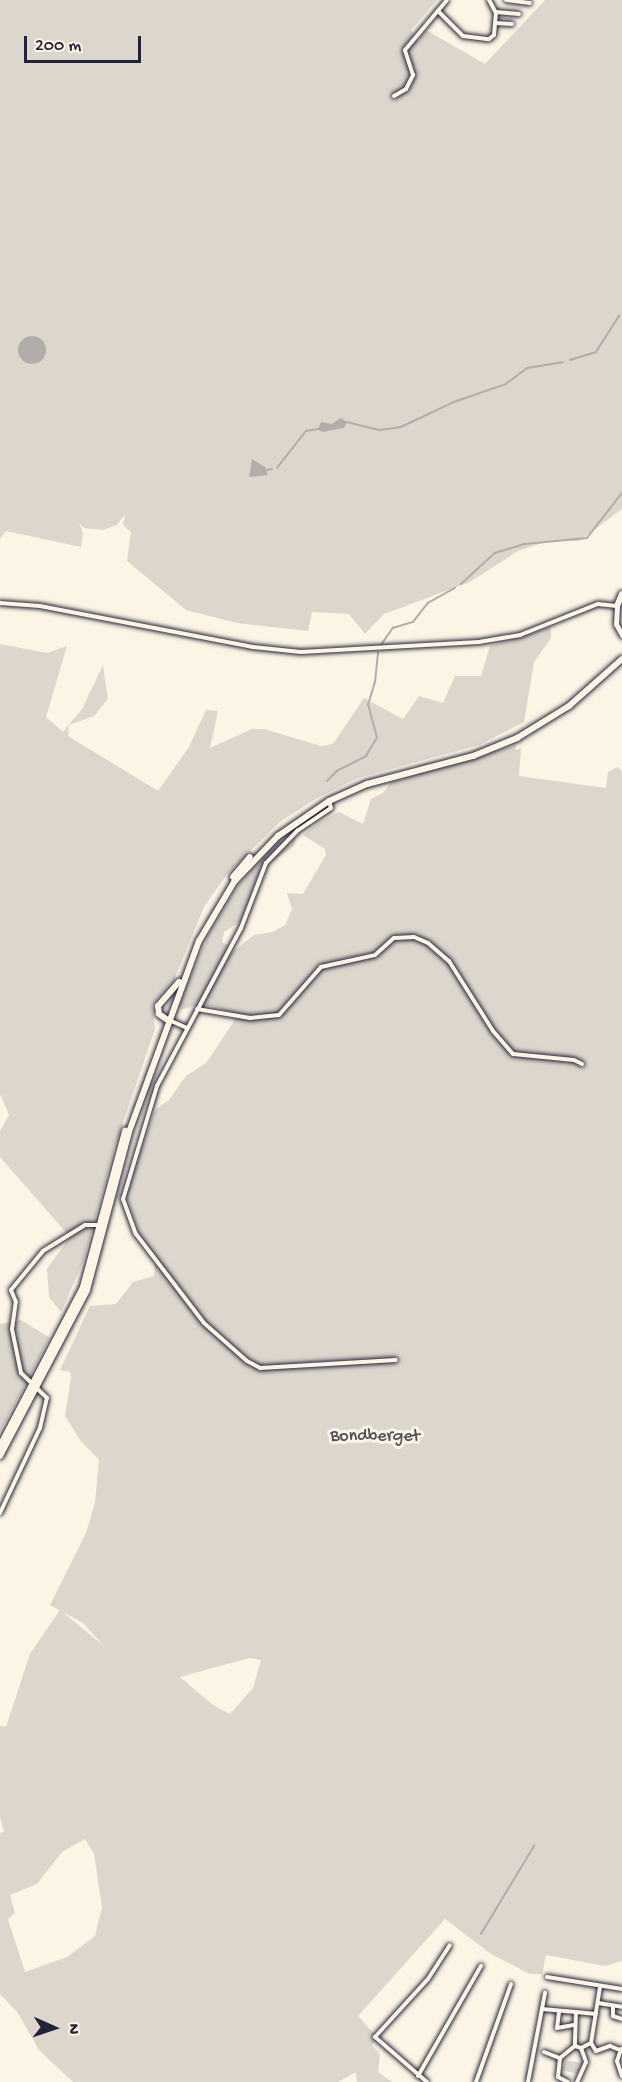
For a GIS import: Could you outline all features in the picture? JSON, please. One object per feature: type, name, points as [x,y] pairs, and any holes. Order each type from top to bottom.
[{"type":"highway","points":[[617,606],[622,594]]},
{"type":"highway","points":[[0,1446],[93,1275],[125,1145],[179,982],[204,922],[224,890],[253,855],[292,820],[365,780],[455,757],[513,735],[571,700],[622,653]]},
{"type":"highway","points":[[0,1456],[83,1287],[121,1143],[199,940],[234,882],[278,836],[329,801],[367,784],[473,756],[510,741],[569,706],[622,659]]},
{"type":"highway","points":[[168,1020],[159,1014],[158,1006],[179,982]]},
{"type":"street","points":[[394,96],[406,89],[413,75],[405,50],[447,0]]},
{"type":"street","points":[[438,11],[469,38],[493,38],[496,12],[489,0]]},
{"type":"street","points":[[506,0],[530,3]]},
{"type":"street","points":[[496,12],[519,14]]},
{"type":"street","points":[[495,23],[512,24]]},
{"type":"street","points":[[0,603],[40,606],[253,647],[301,652],[479,642],[520,635],[598,604],[617,606],[616,624],[622,634]]},
{"type":"street","points":[[329,801],[331,808],[270,855],[241,928],[196,1009],[158,1086],[126,1182],[123,1198],[136,1234],[204,1323],[260,1368],[396,1360]]},
{"type":"street","points":[[196,1009],[250,1018],[279,1015],[321,968],[375,955],[394,938],[414,937],[428,943],[449,962],[493,1031],[513,1054],[574,1060],[582,1064]]},
{"type":"street","points":[[168,1020],[187,1028]]},
{"type":"street","points":[[0,1513],[44,1418],[46,1395],[21,1373],[12,1329],[16,1302],[11,1290],[43,1251],[85,1225],[100,1226]]},
{"type":"street","points":[[427,2082],[375,2037],[428,1979],[450,1945]]},
{"type":"street","points":[[418,2076],[481,1966]]},
{"type":"street","points":[[547,1977],[622,1989]]},
{"type":"street","points":[[476,2082],[511,1984]]},
{"type":"street","points":[[600,1987],[591,2043],[596,2051],[610,2046],[621,2049],[617,2061],[622,2076]]},
{"type":"street","points":[[528,2082],[545,1993]]},
{"type":"street","points":[[598,2003],[622,2007]]},
{"type":"street","points":[[613,2007],[613,2016],[622,2019]]},
{"type":"street","points":[[542,2009],[596,2014]]},
{"type":"street","points":[[559,2012],[557,2028],[573,2025]]},
{"type":"street","points":[[575,2046],[573,2025],[576,2012]]},
{"type":"street","points":[[575,2046],[581,2048],[591,2043]]},
{"type":"street","points":[[568,2082],[558,2077],[560,2058],[575,2046]]},
{"type":"street","points":[[577,2082],[586,2062],[581,2048]]},
{"type":"street","points":[[544,2052],[560,2058]]},
{"type":"green space","points":[[0,0],[437,0],[411,30],[418,41],[426,30],[485,64],[545,0],[622,0],[622,509],[579,541],[548,541],[518,551],[470,582],[384,614],[365,634],[349,614],[312,612],[308,631],[237,623],[186,610],[127,561],[131,532],[123,525],[125,514],[117,525],[103,530],[84,528],[79,523],[83,533],[81,547],[6,531],[0,539]]},
{"type":"green space","points":[[551,627],[551,638],[534,662],[524,722],[479,745],[358,778],[317,798],[281,821],[227,874],[204,907],[174,980],[152,1005],[155,1029],[114,1149],[84,1260],[61,1312],[49,1297],[47,1269],[70,1237],[0,1157],[0,1131],[9,1115],[0,1094],[0,644],[47,653],[67,646],[46,717],[63,732],[82,709],[103,665],[108,699],[94,716],[69,725],[68,736],[158,791],[189,747],[206,710],[218,711],[210,748],[252,729],[264,729],[321,746],[333,744],[364,698],[403,719],[419,696],[443,703],[455,676],[481,676],[490,646]]},
{"type":"green space","name":"Bondberget","points":[[516,745],[515,750],[521,748],[519,776],[606,788],[608,772],[617,767],[622,771],[622,1961],[605,1966],[546,1955],[542,1974],[530,1974],[491,1954],[445,1919],[358,2016],[378,2038],[372,2045],[380,2054],[378,2072],[392,2082],[357,2082],[356,2072],[338,2082],[73,2082],[39,2050],[18,2013],[0,1994],[0,1833],[4,1832],[0,1817],[0,1726],[6,1727],[30,1654],[60,1610],[50,1605],[86,1533],[95,1502],[99,1460],[80,1440],[65,1416],[71,1377],[70,1372],[60,1370],[90,1306],[116,1304],[133,1282],[154,1276],[155,1263],[139,1233],[126,1195],[155,1110],[169,1100],[186,1076],[207,1062],[238,1015],[212,1006],[196,1005],[181,1010],[179,1006],[207,937],[239,884],[278,842],[296,838],[294,846],[272,862],[264,861],[241,921],[224,932],[222,942],[228,945],[228,955],[254,935],[273,932],[285,925],[292,909],[287,893],[303,894],[326,855],[325,849],[303,835],[318,823],[339,812],[363,824],[371,799],[383,793],[390,783]],"holes":[[[62,1611],[83,1623],[105,1647]],[[249,1658],[261,1660],[253,1688],[230,1714],[213,1705],[180,1677]],[[85,1839],[94,1854],[102,1907],[95,1936],[67,1957],[25,1972],[8,1919],[15,1913],[10,1895],[37,1884],[62,1852]]]},
{"type":"green space","points":[[21,1320],[50,1338],[0,1432],[0,1324]]},
{"type":"green space","points":[[565,2060],[582,2063],[580,2074],[563,2071]]},
{"type":"shaded area","points":[[32,336],[42,340],[46,350],[42,360],[32,364],[22,360],[18,350],[22,340]]},
{"type":"shaded area","points":[[341,418],[347,422],[344,428],[322,432],[318,429],[321,422],[332,424]]},
{"type":"shaded area","points":[[252,459],[265,467],[268,475],[249,477]]},
{"type":"waterway","points":[[570,360],[596,352],[619,316]]},
{"type":"waterway","points":[[347,422],[380,430],[401,427],[454,402],[506,384],[527,368],[563,362]]},
{"type":"waterway","points":[[277,468],[306,431],[318,429]]},
{"type":"waterway","points":[[267,470],[272,469]]},
{"type":"waterway","points":[[461,584],[495,553],[525,544],[587,538],[622,493]]},
{"type":"waterway","points":[[381,645],[393,628],[413,622],[428,603],[455,588]]},
{"type":"waterway","points":[[327,781],[337,771],[366,756],[377,738],[368,705],[375,682],[378,653]]},
{"type":"waterway","points":[[481,1934],[534,1846]]}]
